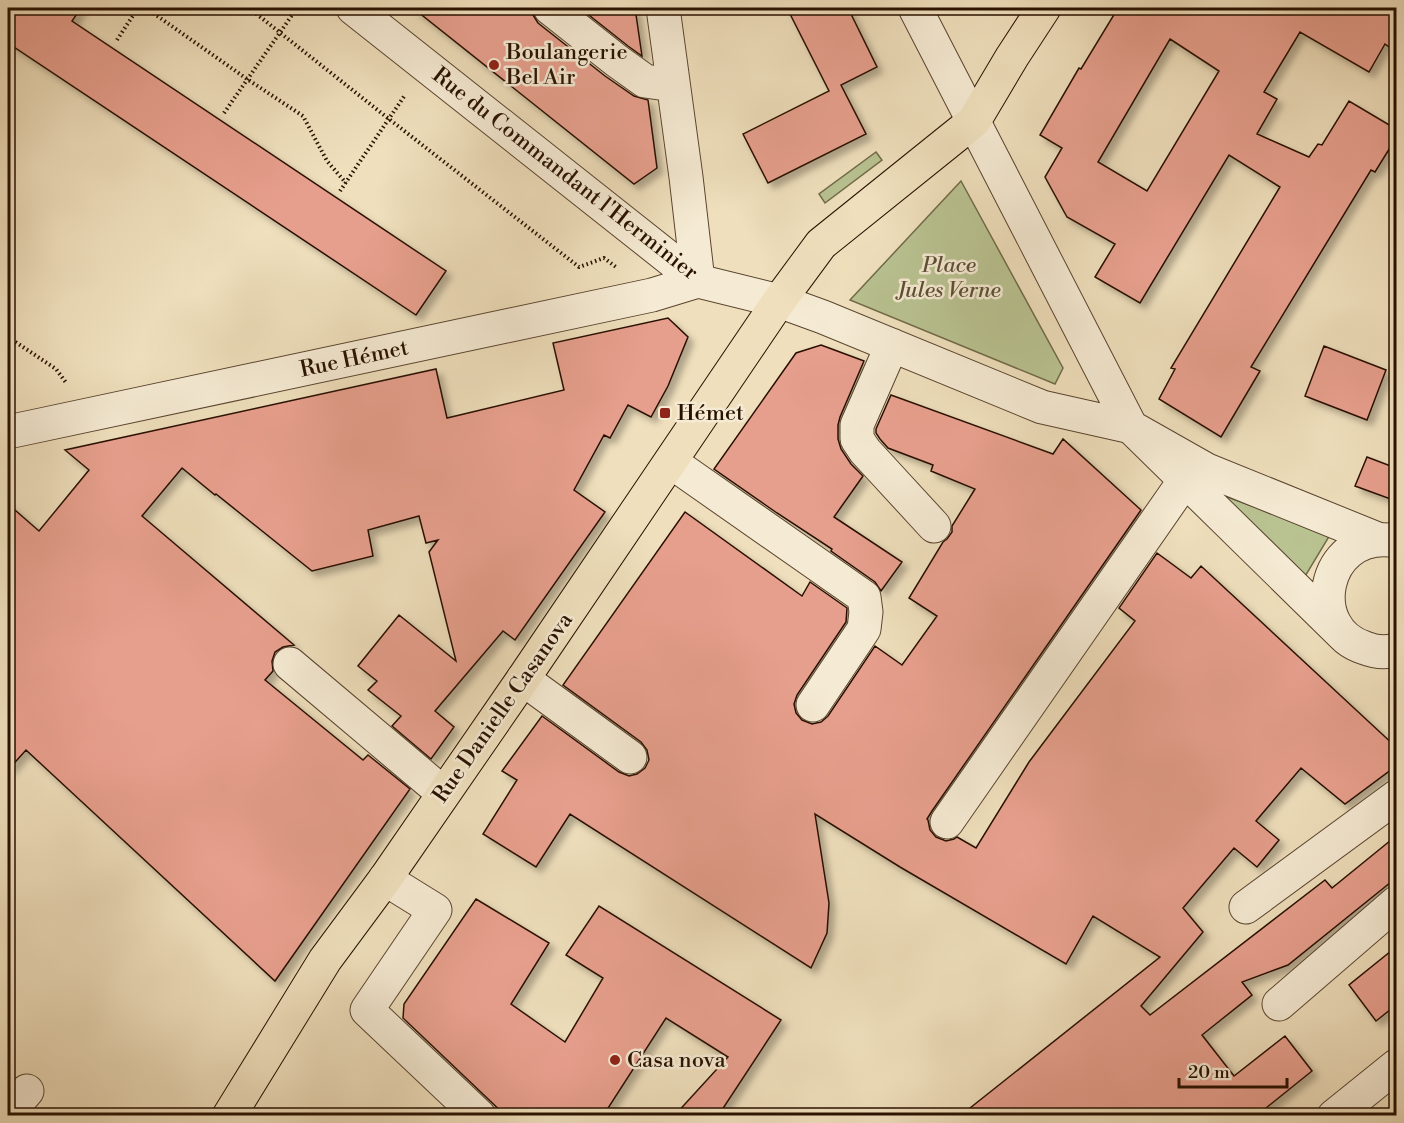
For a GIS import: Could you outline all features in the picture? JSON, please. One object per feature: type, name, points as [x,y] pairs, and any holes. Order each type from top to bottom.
[{"type":"main road","points":[[974,121],[1044,8]]},
{"type":"main road","name":"Rue Danielle Casanova","points":[[229,1116],[319,970],[385,879],[779,301],[821,244],[974,121]]},
{"type":"street","name":"Rue du Commandant l'Herminier","points":[[353,8],[698,281],[779,301],[823,317],[1042,407],[1131,427]]},
{"type":"street","points":[[550,8],[616,61],[645,81],[673,85]]},
{"type":"street","points":[[663,8],[698,281]]},
{"type":"street","points":[[915,8],[1131,427],[1344,636],[1359,646],[1376,652],[1396,650]]},
{"type":"street","name":"Rue Hémet","points":[[8,432],[652,295],[698,281]]},
{"type":"street","points":[[892,345],[857,425],[857,439],[865,451],[934,526]]},
{"type":"street","points":[[1131,427],[1207,470],[1388,540]]},
{"type":"street","points":[[671,462],[864,597],[866,612],[864,629],[813,705]]},
{"type":"street","points":[[947,822],[1185,480]]},
{"type":"street","points":[[1344,636],[1334,622],[1328,605],[1328,586],[1335,568],[1346,553],[1362,543],[1388,540]]},
{"type":"street","points":[[290,664],[443,793]]},
{"type":"street","points":[[523,679],[630,758]]},
{"type":"street","points":[[1246,907],[1396,797]]},
{"type":"street","points":[[385,879],[435,910],[367,1010],[479,1116]]},
{"type":"street","points":[[1279,1004],[1396,903]]},
{"type":"street","points":[[1334,1116],[1396,1066]]},
{"type":"path","points":[[117,40],[138,8]]},
{"type":"path","points":[[146,8],[303,116],[327,161],[346,183]]},
{"type":"path","points":[[249,8],[579,267],[604,258],[652,295]]},
{"type":"path","points":[[224,113],[297,8]]},
{"type":"path","points":[[340,191],[426,65]]},
{"type":"path","points":[[8,337],[56,369],[72,390],[74,418]]},
{"type":"green space","points":[[876,152],[882,160],[825,203],[819,194]]},
{"type":"green space","name":"Place Jules Verne","points":[[961,181],[1063,368],[1055,384],[850,300]]},
{"type":"green space","points":[[1222,495],[1330,535],[1301,583]]},
{"type":"building","points":[[8,8],[81,8],[72,21],[446,271],[416,315],[8,43]]},
{"type":"building","points":[[413,8],[532,8],[538,23],[605,76],[634,96],[648,100],[657,168],[634,184]]},
{"type":"building","points":[[580,8],[635,8],[642,56],[628,46]]},
{"type":"building","points":[[787,8],[848,8],[877,67],[841,85],[866,134],[768,183],[743,134],[829,91]]},
{"type":"building","points":[[1118,8],[1396,8],[1396,52],[1385,44],[1369,72],[1300,32],[1264,92],[1277,99],[1257,134],[1309,157],[1318,144],[1322,145],[1349,101],[1396,129],[1396,138],[1375,172],[1371,170],[1251,367],[1260,371],[1221,437],[1159,399],[1175,369],[1171,368],[1280,187],[1229,155],[1140,303],[1095,277],[1115,244],[1067,217],[1045,177],[1062,148],[1040,135],[1079,68],[1081,69]],"holes":[[[1170,39],[1219,71],[1147,191],[1098,162]]]},
{"type":"building","points":[[668,318],[688,337],[668,386],[651,417],[628,405],[610,438],[604,435],[574,490],[605,512],[515,640],[503,631],[435,711],[454,727],[431,759],[392,726],[401,716],[368,690],[377,681],[358,666],[399,615],[456,661],[429,552],[438,540],[426,543],[419,516],[368,530],[373,556],[312,571],[182,468],[142,516],[294,645],[283,647],[275,652],[272,661],[273,671],[265,680],[363,760],[368,755],[410,789],[275,981],[26,750],[8,770],[8,504],[39,531],[89,470],[65,450],[436,369],[447,418],[564,390],[553,343]]},
{"type":"building","points":[[821,345],[864,361],[838,425],[841,449],[863,476],[834,517],[902,562],[881,591],[875,582],[831,551],[832,549],[714,469],[796,353]]},
{"type":"building","points":[[1324,346],[1386,370],[1367,420],[1305,396]]},
{"type":"building","points":[[891,395],[1053,454],[1063,439],[1141,510],[932,811],[927,819],[930,830],[936,837],[946,841],[957,837],[976,848],[1029,762],[1135,621],[1119,608],[1157,553],[1191,578],[1201,566],[1396,747],[1396,766],[1345,804],[1301,768],[1256,821],[1279,840],[1257,867],[1234,848],[1183,908],[1203,932],[1141,1006],[1150,1015],[1325,880],[1332,888],[1396,836],[1396,878],[1288,965],[1242,982],[1252,995],[1202,1035],[1234,1076],[1285,1036],[1312,1071],[1256,1116],[960,1116],[1160,957],[1093,916],[1066,964],[900,867],[815,814],[829,903],[827,933],[811,968],[570,814],[536,867],[483,834],[517,780],[502,771],[542,716],[619,772],[629,776],[645,768],[649,760],[647,750],[641,742],[563,685],[685,512],[802,596],[810,582],[847,608],[846,622],[797,695],[794,704],[796,713],[802,720],[812,724],[821,722],[828,716],[875,646],[902,665],[937,616],[909,598],[943,542],[952,532],[952,526],[975,489],[931,471],[933,465],[888,448],[876,433],[876,429]]},
{"type":"building","points":[[1367,457],[1396,468],[1396,501],[1355,486]]},
{"type":"building","points":[[476,899],[549,943],[511,1004],[565,1042],[603,978],[566,955],[599,906],[781,1020],[718,1116],[674,1116],[728,1057],[666,1018],[603,1116],[506,1116],[403,1018],[404,1004]]},
{"type":"building","points":[[1396,947],[1396,1005],[1376,1021],[1349,985]]},
{"type":"place","name":"Boulangerie Bel Air","points":[[494,65]]},
{"type":"place","name":"Hémet","points":[[665,413]]},
{"type":"place","name":"Casa nova","points":[[615,1060]]}]
